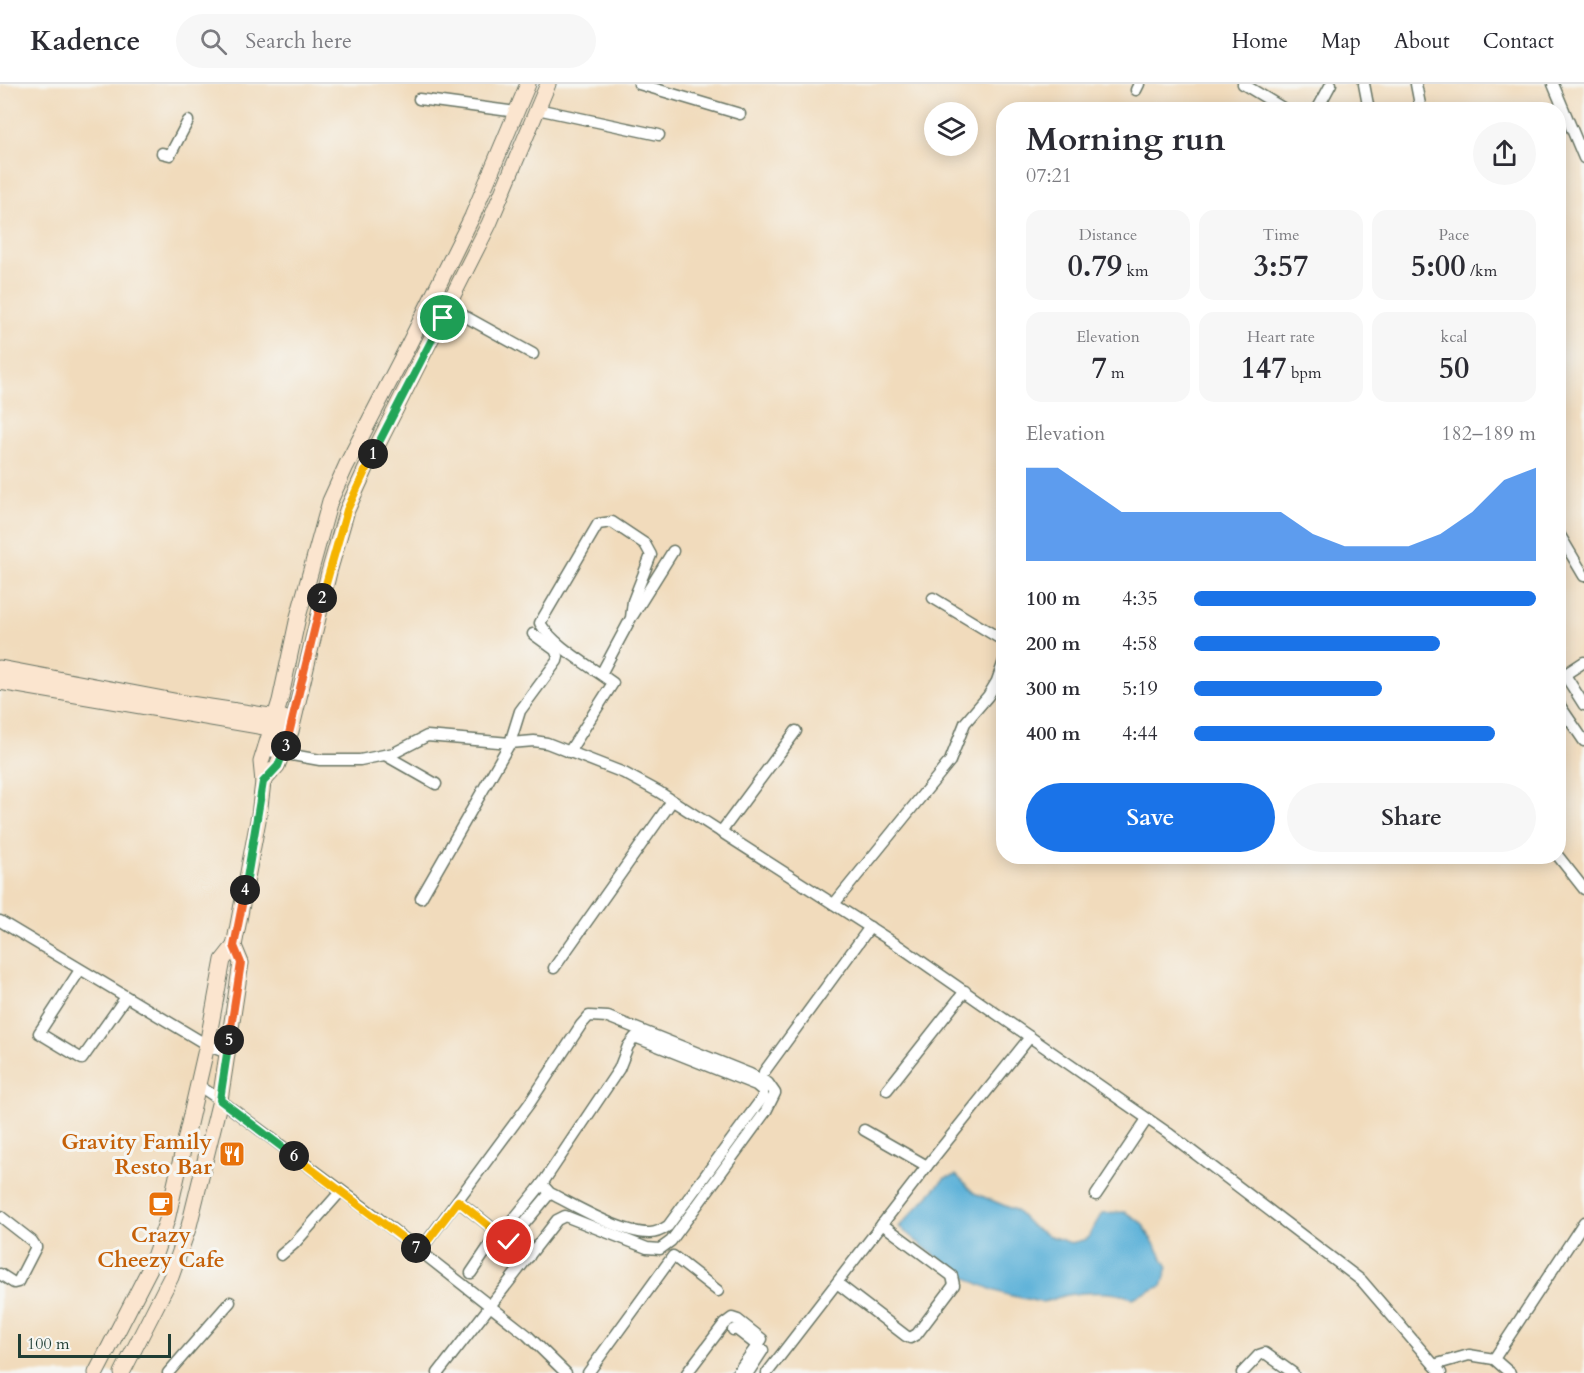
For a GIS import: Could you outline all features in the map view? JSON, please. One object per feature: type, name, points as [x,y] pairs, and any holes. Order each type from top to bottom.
[{"type":"main road","points":[[96,1373],[150,1268],[167,1220],[207,1045],[223,960],[234,946],[263,782],[261,762],[274,723],[298,617],[330,501],[345,466],[472,217],[527,86],[542,97],[489,224],[347,510],[329,572],[284,753],[278,766],[263,782]]},
{"type":"main road","points":[[0,668],[190,704],[274,723]]},
{"type":"main road","points":[[0,682],[292,725]]},
{"type":"main road","points":[[126,1372],[171,1277],[186,1237],[220,1100],[241,963],[234,946]]},
{"type":"street","points":[[639,84],[740,114]]},
{"type":"street","points":[[1243,84],[1273,102]]},
{"type":"street","points":[[1321,102],[1330,84]]},
{"type":"street","points":[[1364,84],[1367,102]]},
{"type":"street","points":[[1416,84],[1419,102]]},
{"type":"street","points":[[1553,84],[1561,102]]},
{"type":"street","points":[[542,97],[659,135]]},
{"type":"street","points":[[418,99],[517,112]]},
{"type":"street","points":[[1566,115],[1584,158]]},
{"type":"street","points":[[162,153],[170,155],[188,121]]},
{"type":"street","points":[[448,307],[533,354]]},
{"type":"street","points":[[569,752],[614,683],[547,634],[540,623],[598,524],[612,522],[645,544],[651,555],[633,601],[631,618]]},
{"type":"street","points":[[1566,546],[1584,576]]},
{"type":"street","points":[[601,674],[631,618],[673,551]]},
{"type":"street","points":[[933,598],[996,636]]},
{"type":"street","points":[[421,898],[510,743],[520,711],[557,661],[558,656],[555,650],[533,634]]},
{"type":"street","points":[[1566,674],[1584,662]]},
{"type":"street","points":[[1566,682],[1584,705]]},
{"type":"street","points":[[834,904],[950,761],[965,723],[996,683]]},
{"type":"street","points":[[1566,715],[1584,741]]},
{"type":"street","points":[[722,832],[796,731]]},
{"type":"street","points":[[264,750],[320,760],[360,760],[394,753],[427,736],[510,743],[534,741],[547,743],[624,773],[722,832],[870,927],[1147,1119],[1362,1281],[1437,1369],[1469,1355],[1494,1359],[1510,1373]]},
{"type":"street","points":[[385,755],[436,784]]},
{"type":"street","points":[[554,968],[672,801]]},
{"type":"street","points":[[1564,864],[1584,889]]},
{"type":"street","points":[[0,921],[207,1045],[227,1053]]},
{"type":"street","points":[[764,1072],[870,927]]},
{"type":"street","points":[[80,970],[39,1034],[82,1059],[126,997]]},
{"type":"street","points":[[887,1090],[965,991]]},
{"type":"street","points":[[420,1251],[529,1104],[581,1024],[589,1016],[608,1017],[750,1074],[768,1083],[774,1093],[766,1111],[671,1241],[660,1249],[646,1248],[565,1216],[557,1220],[438,1373]]},
{"type":"street","points":[[508,1226],[542,1184],[619,1069],[628,1046],[635,1037],[756,1085],[763,1091],[763,1097],[675,1217],[668,1226],[658,1232],[649,1233],[620,1226],[550,1193],[542,1184]]},
{"type":"street","points":[[767,1373],[1030,1037]]},
{"type":"street","points":[[198,1085],[420,1251],[527,1335],[566,1373]]},
{"type":"street","points":[[1096,1195],[1147,1119]]},
{"type":"street","points":[[864,1131],[927,1166]]},
{"type":"street","points":[[281,1255],[295,1243],[341,1191]]},
{"type":"street","points":[[509,1242],[550,1193]]},
{"type":"street","points":[[458,1201],[529,1257]]},
{"type":"street","points":[[0,1216],[32,1241],[36,1247],[18,1282],[14,1283],[0,1274]]},
{"type":"street","points":[[1494,1359],[1584,1222]]},
{"type":"street","points":[[837,1283],[906,1336],[910,1338],[917,1334],[954,1285],[954,1280],[952,1276],[882,1224]]},
{"type":"street","points":[[471,1273],[498,1233]]},
{"type":"street","points":[[588,1373],[673,1256],[718,1291]]},
{"type":"street","points":[[168,1373],[230,1302]]},
{"type":"street","points":[[687,1373],[724,1324],[732,1318],[761,1338],[737,1373]]},
{"type":"street","points":[[733,1330],[738,1329],[763,1350],[748,1373]]},
{"type":"street","points":[[1242,1373],[1259,1355],[1265,1353],[1293,1373]]},
{"type":"water","points":[[956,1175],[974,1193],[1015,1210],[1032,1227],[1047,1235],[1071,1243],[1087,1239],[1102,1213],[1125,1212],[1142,1223],[1168,1267],[1162,1286],[1132,1298],[1117,1294],[1091,1293],[1067,1295],[1040,1302],[1004,1294],[971,1280],[941,1261],[899,1227],[945,1178]]},
{"type":"place","name":"Gravity Family Resto Bar","points":[[232,1154]]},
{"type":"place","name":"Crazy Cheezy Cafe","points":[[161,1204]]},
{"type":"route","points":[[443,318],[347,510],[329,572],[291,731],[278,766],[263,782],[234,946],[241,963],[220,1100],[420,1251],[458,1201],[509,1242]]}]
